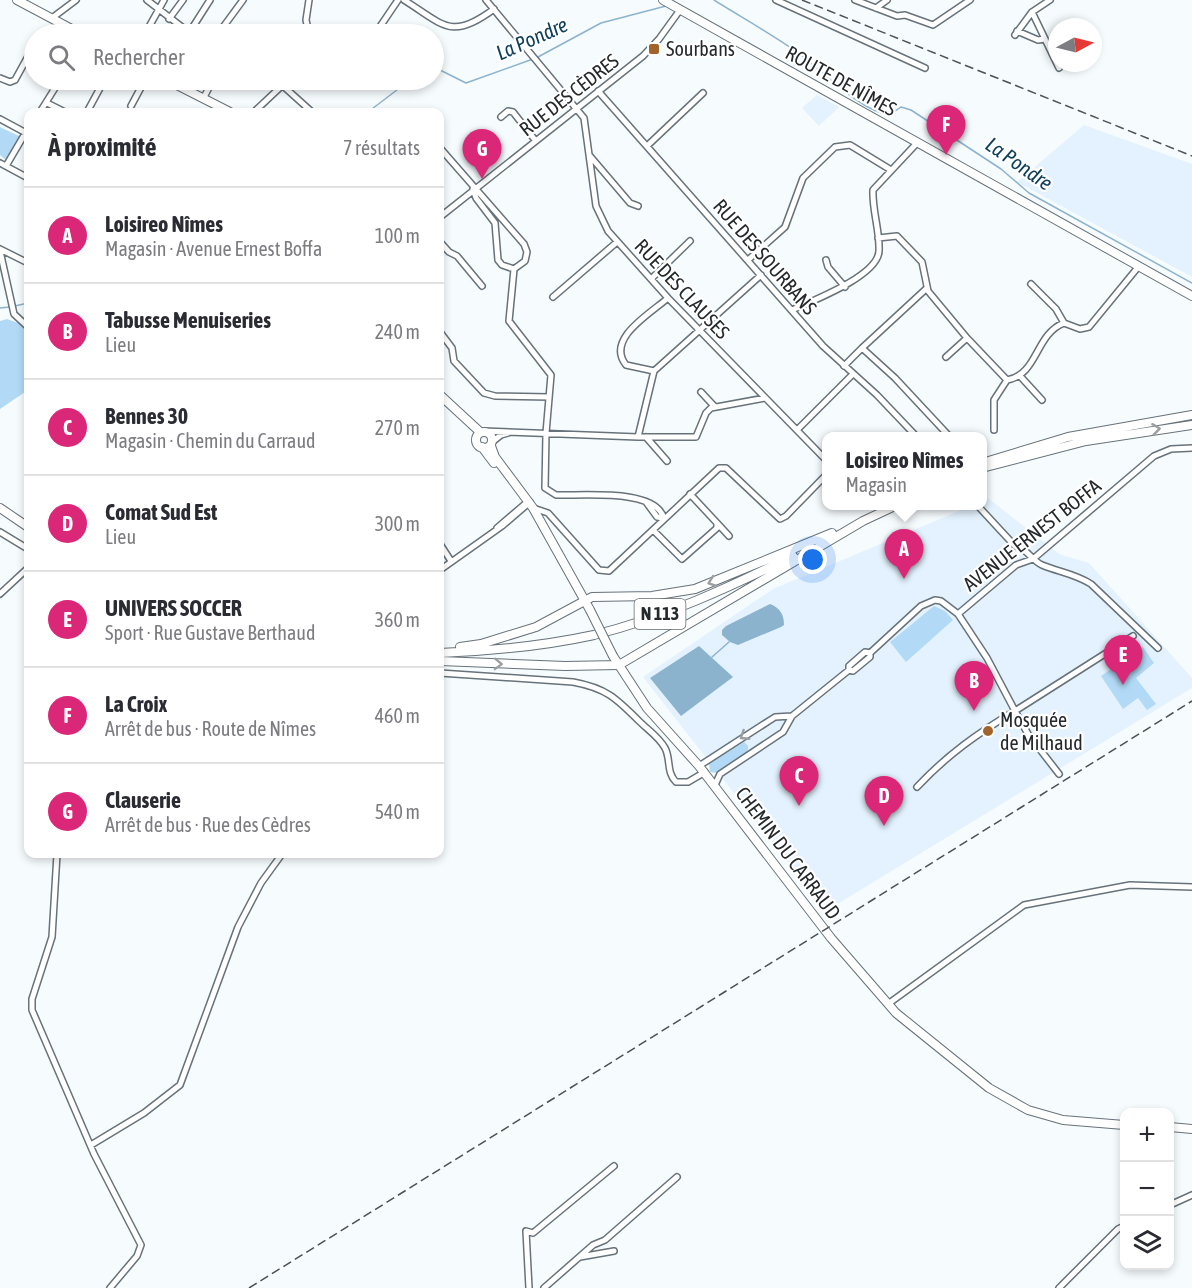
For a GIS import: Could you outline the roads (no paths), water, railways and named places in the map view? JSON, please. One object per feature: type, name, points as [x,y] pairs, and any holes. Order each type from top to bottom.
[{"type":"main road","points":[[987,461],[1068,437],[1192,415]]},
{"type":"main road","points":[[987,467],[1086,441],[1192,425]]},
{"type":"main road","points":[[0,508],[24,524]]},
{"type":"main road","name":"N 113","points":[[444,653],[532,646],[587,636],[629,624],[685,605],[882,510]]},
{"type":"main road","name":"N 113","points":[[879,512],[884,510]]},
{"type":"main road","points":[[444,648],[481,644],[515,635],[552,619],[584,599],[652,596],[695,589],[863,521]]},
{"type":"main road","points":[[444,661],[565,666],[619,665],[863,521]]},
{"type":"street","points":[[17,0],[63,24]]},
{"type":"street","points":[[52,18],[76,0]]},
{"type":"street","points":[[147,0],[177,24]]},
{"type":"street","points":[[152,24],[164,0]]},
{"type":"street","points":[[170,19],[183,0]]},
{"type":"street","points":[[196,24],[210,0]]},
{"type":"street","points":[[225,24],[243,0]]},
{"type":"street","points":[[307,24],[309,0]]},
{"type":"street","points":[[382,24],[398,0]]},
{"type":"street","points":[[404,0],[443,24]]},
{"type":"street","name":"RUE DES CLAUSES","points":[[486,0],[585,120],[596,206],[606,227],[617,242],[668,298],[822,456]]},
{"type":"street","name":"ROUTE DE NÎMES","points":[[663,0],[834,93],[917,143],[1038,207],[1192,296]]},
{"type":"street","points":[[776,0],[925,68]]},
{"type":"street","points":[[855,0],[897,16],[905,15],[933,25],[970,0]]},
{"type":"street","points":[[876,8],[887,0]]},
{"type":"street","points":[[1045,39],[1038,40],[1016,33],[1032,12],[1050,0]]},
{"type":"street","points":[[444,24],[457,28],[471,25],[494,9]]},
{"type":"street","name":"RUE DES CÈDRES","points":[[444,214],[576,107],[644,56],[680,10]]},
{"type":"street","points":[[1032,12],[1048,45]]},
{"type":"street","points":[[0,78],[10,82],[15,80],[24,64]]},
{"type":"street","points":[[43,108],[54,90]]},
{"type":"street","points":[[89,108],[99,90]]},
{"type":"street","points":[[131,106],[140,90]]},
{"type":"street","points":[[186,90],[214,108]]},
{"type":"street","points":[[203,99],[208,90]]},
{"type":"street","points":[[258,108],[277,90]]},
{"type":"street","points":[[288,90],[308,108]]},
{"type":"street","name":"RUE DES SOURBANS","points":[[598,91],[792,310],[844,366],[877,395],[912,432]]},
{"type":"street","points":[[647,146],[704,93]]},
{"type":"street","points":[[47,103],[57,108]]},
{"type":"street","points":[[501,117],[508,111],[513,112],[535,140]]},
{"type":"street","points":[[0,119],[24,132]]},
{"type":"street","points":[[6,166],[24,136]]},
{"type":"street","points":[[792,310],[845,287],[876,261],[879,252],[873,190],[917,143]]},
{"type":"street","points":[[748,260],[785,227],[803,178],[835,147],[850,145],[891,170]]},
{"type":"street","points":[[444,153],[526,248],[527,257],[522,265],[514,269],[507,268],[498,260],[495,223],[476,198],[473,189]]},
{"type":"street","points":[[589,156],[630,203],[638,206]]},
{"type":"street","points":[[0,163],[24,176]]},
{"type":"street","points":[[878,238],[897,236],[920,258],[927,288],[967,338],[1007,380]]},
{"type":"street","points":[[651,279],[690,241]]},
{"type":"street","points":[[553,297],[617,242]]},
{"type":"street","points":[[444,246],[457,256],[482,286]]},
{"type":"street","points":[[0,250],[24,260]]},
{"type":"street","points":[[0,250],[14,314],[24,323]]},
{"type":"street","points":[[826,260],[828,267],[845,287]]},
{"type":"street","points":[[1031,284],[1056,309],[1064,323],[1080,330],[1089,327],[1139,266]]},
{"type":"street","points":[[514,269],[509,321],[550,373],[544,484],[549,492],[556,495],[632,497],[653,502],[663,513],[663,518]]},
{"type":"street","points":[[638,437],[654,371],[761,275]]},
{"type":"street","points":[[844,366],[927,288]]},
{"type":"street","points":[[654,371],[626,365],[620,346],[628,333],[668,298]]},
{"type":"street","points":[[994,430],[994,400],[1007,380],[1020,376],[1034,358],[1046,334],[1064,323]]},
{"type":"street","points":[[444,337],[452,348],[454,361],[484,393],[495,396],[549,397]]},
{"type":"street","points":[[946,357],[967,338]]},
{"type":"street","points":[[862,348],[895,378],[945,432]]},
{"type":"street","points":[[797,430],[853,374]]},
{"type":"street","points":[[1020,376],[1042,400]]},
{"type":"street","points":[[701,392],[715,407]]},
{"type":"street","points":[[516,432],[501,435],[491,444],[479,444],[475,436],[481,431],[516,432],[546,433],[638,437],[697,436],[706,413],[715,407],[765,398]]},
{"type":"street","name":"CHEMIN DU CARRAUD","points":[[444,400],[519,489]]},
{"type":"street","name":"CHEMIN DU CARRAUD","points":[[453,410],[489,435],[495,457],[531,505],[613,656],[647,708],[702,769],[831,938],[888,1004],[948,1057],[989,1088],[1028,1110],[1063,1120],[1120,1125]]},
{"type":"street","points":[[646,437],[667,461]]},
{"type":"street","name":"AVENUE ERNEST BOFFA","points":[[792,716],[849,670],[849,666],[865,652],[870,653],[925,603],[941,601],[958,614],[1016,565],[1033,559],[1154,456],[1171,449],[1192,448]]},
{"type":"street","points":[[444,567],[531,505],[548,513],[595,566],[603,571],[611,570],[663,518],[719,468],[724,467],[780,519],[822,480]]},
{"type":"street","points":[[690,494],[729,536]]},
{"type":"street","points":[[982,510],[1015,546],[1021,547],[1040,564],[1082,578],[1091,584],[1158,648]]},
{"type":"street","points":[[653,530],[682,559],[717,528],[717,523]]},
{"type":"street","points":[[0,532],[24,547]]},
{"type":"street","points":[[444,550],[451,561]]},
{"type":"street","points":[[0,594],[24,572]]},
{"type":"street","points":[[958,614],[987,658],[1028,734],[1059,774]]},
{"type":"street","points":[[917,787],[937,765],[972,736],[1134,636]]},
{"type":"street","points":[[444,673],[573,682],[594,686],[616,698],[659,739],[666,751],[670,776],[676,782],[688,783],[702,769],[775,717],[792,716]]},
{"type":"street","points":[[715,785],[720,774],[783,732],[792,716]]},
{"type":"street","points":[[57,858],[52,938],[32,999],[32,1010],[91,1145],[141,1245],[137,1256],[110,1288]]},
{"type":"street","points":[[91,1145],[144,1113],[180,1085],[238,927],[261,883],[279,858]]},
{"type":"street","points":[[888,1004],[1024,905],[1130,885],[1192,887]]},
{"type":"street","points":[[1174,1127],[1192,1129]]},
{"type":"street","points":[[529,1288],[526,1231],[534,1233],[614,1166]]},
{"type":"street","points":[[544,1288],[593,1245],[605,1240],[677,1177]]},
{"type":"street","points":[[1174,1203],[1192,1195]]},
{"type":"street","points":[[1059,1288],[1120,1227]]},
{"type":"street","points":[[579,1257],[614,1251]]},
{"type":"waterway","name":"La Pondre","points":[[714,0],[797,52],[865,106],[889,115],[901,107],[911,110],[1001,169],[1029,193],[1192,283]]},
{"type":"waterway","name":"La Pondre","points":[[538,57],[601,23],[666,6]]},
{"type":"waterway","name":"La Pondre","points":[[444,72],[466,83],[533,59]]},
{"type":"waterway","name":"La Pondre","points":[[373,108],[397,90]]},
{"type":"waterway","name":"La Pondre","points":[[15,306],[24,304]]},
{"type":"waterway","name":"La Pondre","points":[[0,308],[10,307]]},
{"type":"waterway","points":[[712,657],[729,642]]},
{"type":"railway","points":[[802,0],[1192,156]]},
{"type":"railway","points":[[249,1288],[1192,701]]},
{"type":"place","name":"Sourbans","points":[[654,49]]},
{"type":"place","name":"La Croix","points":[[946,155]]},
{"type":"place","name":"Clauserie","points":[[482,179]]},
{"type":"place","name":"Loisireo Nîmes","points":[[904,579]]},
{"type":"place","name":"UNIVERS SOCCER","points":[[1123,685]]},
{"type":"place","name":"Tabusse Menuiseries","points":[[974,711]]},
{"type":"place","name":"Mosquée de Milhaud","points":[[988,731]]},
{"type":"place","name":"Bennes 30","points":[[799,806]]},
{"type":"place","name":"Comat Sud Est","points":[[884,826]]}]
